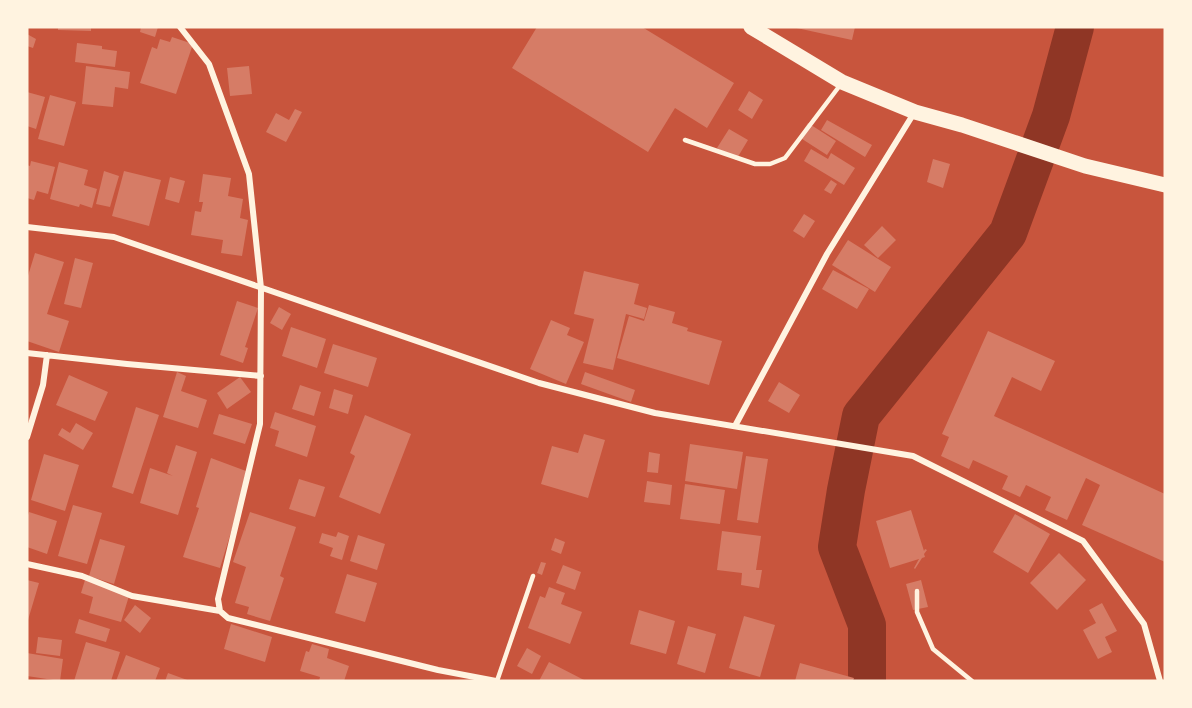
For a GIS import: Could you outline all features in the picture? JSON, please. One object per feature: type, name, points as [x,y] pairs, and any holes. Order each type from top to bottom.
[{"type":"main road","points":[[751,27],[842,82],[915,112],[963,125],[1084,166],[1165,185]]},
{"type":"street","points":[[180,27],[208,64],[249,174],[261,288],[261,424],[218,599],[220,611]]},
{"type":"street","points":[[735,426],[827,254],[915,112]]},
{"type":"street","points":[[27,227],[114,237],[539,383],[655,412],[914,456],[1083,541],[1144,624],[1160,681]]},
{"type":"street","points":[[27,353],[261,376]]},
{"type":"street","points":[[27,437],[43,385],[47,355]]},
{"type":"street","points":[[27,564],[82,576],[132,596],[220,611],[228,618],[438,670],[497,681]]},
{"type":"lane","points":[[685,140],[755,164],[770,165],[784,158],[842,82]]},
{"type":"lane","points":[[497,681],[533,576]]},
{"type":"lane","points":[[917,591],[917,612],[933,649],[972,681]]},
{"type":"building","points":[[58,27],[91,27],[91,31],[58,30]]},
{"type":"building","points":[[141,27],[158,27],[155,37],[140,32]]},
{"type":"building","points":[[537,27],[642,27],[734,83],[707,128],[675,108],[648,152],[512,68]]},
{"type":"building","points":[[792,27],[855,27],[852,40]]},
{"type":"building","points":[[27,34],[36,39],[33,48],[27,46]]},
{"type":"building","points":[[172,37],[193,44],[176,94],[140,83],[152,47],[157,49],[160,39],[170,42]]},
{"type":"building","points":[[77,43],[102,46],[102,49],[117,51],[115,67],[75,62]]},
{"type":"building","points":[[86,66],[130,72],[128,89],[115,87],[113,107],[82,104]]},
{"type":"building","points":[[249,66],[252,94],[230,96],[227,68]]},
{"type":"building","points":[[749,91],[763,100],[752,119],[738,110]]},
{"type":"building","points":[[27,92],[45,97],[36,129],[27,126]]},
{"type":"building","points":[[50,95],[76,102],[64,146],[38,139]]},
{"type":"building","points":[[295,109],[302,112],[286,142],[266,132],[276,113],[289,120]]},
{"type":"building","points":[[827,120],[872,145],[865,157],[821,130]]},
{"type":"building","points":[[808,123],[836,141],[827,155],[799,137]]},
{"type":"building","points":[[729,129],[748,140],[736,160],[717,148]]},
{"type":"building","points":[[811,149],[828,159],[831,153],[855,168],[844,185],[804,161]]},
{"type":"building","points":[[933,159],[950,164],[943,188],[927,182]]},
{"type":"building","points":[[31,161],[55,167],[48,194],[37,191],[34,200],[27,198],[27,165],[30,166]]},
{"type":"building","points":[[59,162],[88,170],[84,185],[97,189],[92,208],[50,199]]},
{"type":"building","points":[[104,171],[119,176],[110,207],[96,204]]},
{"type":"building","points":[[124,171],[161,180],[149,226],[112,216]]},
{"type":"building","points":[[203,174],[231,178],[228,196],[243,199],[240,218],[248,220],[242,256],[221,253],[223,240],[191,235],[195,211],[201,212],[203,202],[199,202]]},
{"type":"building","points":[[170,177],[185,181],[179,203],[165,199]]},
{"type":"building","points":[[831,180],[837,184],[831,194],[824,190]]},
{"type":"building","points":[[804,214],[815,221],[804,238],[793,231]]},
{"type":"building","points":[[882,226],[896,240],[878,258],[864,245]]},
{"type":"building","points":[[848,240],[891,267],[875,292],[832,265]]},
{"type":"building","points":[[35,253],[64,262],[47,314],[69,321],[59,352],[27,341],[27,279]]},
{"type":"building","points":[[75,258],[93,263],[81,308],[64,304]]},
{"type":"building","points":[[833,270],[869,289],[857,309],[822,289]]},
{"type":"building","points":[[584,271],[639,284],[634,304],[647,308],[644,319],[626,314],[613,370],[583,363],[594,319],[574,314]]},
{"type":"building","points":[[237,301],[258,308],[245,347],[248,348],[243,363],[220,355]]},
{"type":"building","points":[[649,305],[675,312],[672,323],[688,328],[687,331],[722,341],[709,385],[617,358],[629,316],[644,321]]},
{"type":"building","points":[[279,307],[291,314],[282,330],[270,323]]},
{"type":"building","points":[[551,320],[570,328],[567,335],[584,342],[566,384],[530,369]]},
{"type":"building","points":[[291,327],[326,339],[317,368],[282,356]]},
{"type":"building","points":[[988,331],[1055,361],[1041,391],[1012,377],[994,416],[1165,494],[1165,562],[1082,525],[1100,485],[1086,478],[1067,520],[1045,510],[1051,497],[1026,485],[1020,497],[1002,489],[1008,476],[973,460],[969,469],[941,456],[949,437],[942,434]]},
{"type":"building","points":[[333,344],[377,358],[368,387],[324,373]]},
{"type":"building","points":[[177,372],[186,376],[181,391],[207,400],[198,428],[163,417]]},
{"type":"building","points":[[585,372],[635,390],[631,402],[581,384]]},
{"type":"building","points":[[69,375],[108,392],[95,421],[56,405]]},
{"type":"building","points":[[240,377],[251,392],[227,409],[217,393]]},
{"type":"building","points":[[779,382],[800,395],[789,413],[768,401]]},
{"type":"building","points":[[300,385],[321,392],[314,416],[292,409]]},
{"type":"building","points":[[334,389],[353,395],[348,414],[329,408]]},
{"type":"building","points":[[136,407],[159,415],[133,494],[112,487]]},
{"type":"building","points":[[275,412],[316,426],[307,457],[275,446],[279,431],[270,428]]},
{"type":"building","points":[[219,414],[252,424],[245,444],[213,434]]},
{"type":"building","points":[[365,415],[411,434],[380,514],[339,497],[355,456],[350,453]]},
{"type":"building","points":[[76,423],[93,433],[83,450],[58,435],[62,428],[70,433]]},
{"type":"building","points":[[584,434],[605,440],[588,498],[541,484],[552,446],[578,453]]},
{"type":"building","points":[[690,444],[743,452],[737,489],[685,481]]},
{"type":"building","points":[[176,445],[197,452],[178,515],[140,503],[150,468],[173,476],[167,473]]},
{"type":"building","points":[[649,452],[660,454],[658,473],[647,472]]},
{"type":"building","points":[[44,454],[79,465],[65,511],[31,500]]},
{"type":"building","points":[[746,456],[768,459],[758,523],[737,520]]},
{"type":"building","points":[[211,458],[246,471],[235,519],[220,568],[183,557],[199,508],[196,507]]},
{"type":"building","points":[[299,479],[325,487],[315,517],[289,509]]},
{"type":"building","points":[[647,481],[672,485],[670,505],[644,502]]},
{"type":"building","points":[[685,484],[725,490],[720,524],[680,519]]},
{"type":"building","points":[[73,505],[102,513],[87,564],[58,556]]},
{"type":"building","points":[[911,510],[924,551],[927,550],[925,557],[915,569],[919,559],[890,568],[876,521]]},
{"type":"building","points":[[29,512],[57,521],[47,554],[27,547]]},
{"type":"building","points":[[250,512],[296,527],[280,576],[284,578],[270,621],[247,614],[249,607],[235,603],[246,567],[233,562]]},
{"type":"building","points":[[1015,514],[1050,534],[1028,573],[993,552]]},
{"type":"building","points":[[722,531],[761,536],[756,570],[762,570],[759,588],[741,585],[742,573],[717,570]]},
{"type":"building","points":[[338,532],[349,536],[342,560],[330,556],[333,548],[319,543],[322,533],[336,537]]},
{"type":"building","points":[[358,535],[385,544],[377,570],[350,561]]},
{"type":"building","points":[[555,538],[565,542],[561,554],[551,550]]},
{"type":"building","points":[[100,539],[125,546],[114,584],[89,576]]},
{"type":"building","points":[[1059,553],[1086,580],[1057,610],[1030,583]]},
{"type":"building","points":[[541,562],[546,563],[542,575],[537,573]]},
{"type":"building","points":[[563,565],[581,572],[575,590],[556,583]]},
{"type":"building","points":[[347,574],[377,583],[365,622],[335,613]]},
{"type":"building","points":[[27,580],[39,583],[28,620],[27,620]]},
{"type":"building","points":[[85,580],[129,596],[121,622],[89,613],[93,597],[81,593]]},
{"type":"building","points":[[921,580],[928,607],[913,610],[906,584]]},
{"type":"building","points":[[549,587],[565,593],[561,604],[582,612],[570,644],[528,628],[540,596],[545,598]]},
{"type":"building","points":[[1102,603],[1117,631],[1105,637],[1112,652],[1098,659],[1083,630],[1096,623],[1089,610]]},
{"type":"building","points":[[135,605],[151,618],[140,633],[124,620]]},
{"type":"building","points":[[639,610],[675,621],[666,654],[630,644]]},
{"type":"building","points":[[744,616],[775,625],[760,677],[729,668]]},
{"type":"building","points":[[79,619],[110,629],[106,642],[75,633]]},
{"type":"building","points":[[231,624],[272,637],[265,662],[224,649]]},
{"type":"building","points":[[688,626],[716,634],[705,673],[677,664]]},
{"type":"building","points":[[38,637],[62,640],[60,656],[36,653]]},
{"type":"building","points":[[86,642],[120,652],[111,681],[74,681]]},
{"type":"building","points":[[312,644],[329,649],[327,658],[349,666],[344,681],[319,681],[320,677],[300,671],[306,651],[309,652]]},
{"type":"building","points":[[527,648],[541,656],[532,674],[517,666]]},
{"type":"building","points":[[27,653],[63,659],[60,681],[27,676]]},
{"type":"building","points":[[126,655],[160,668],[155,681],[116,681]]},
{"type":"building","points":[[549,662],[586,681],[539,681]]},
{"type":"building","points":[[800,663],[854,678],[853,681],[795,681]]},
{"type":"building","points":[[168,673],[190,681],[165,681]]},
{"type":"waterway","points":[[867,681],[867,625],[837,547],[861,416],[1008,233],[1051,116],[1075,27]]}]
